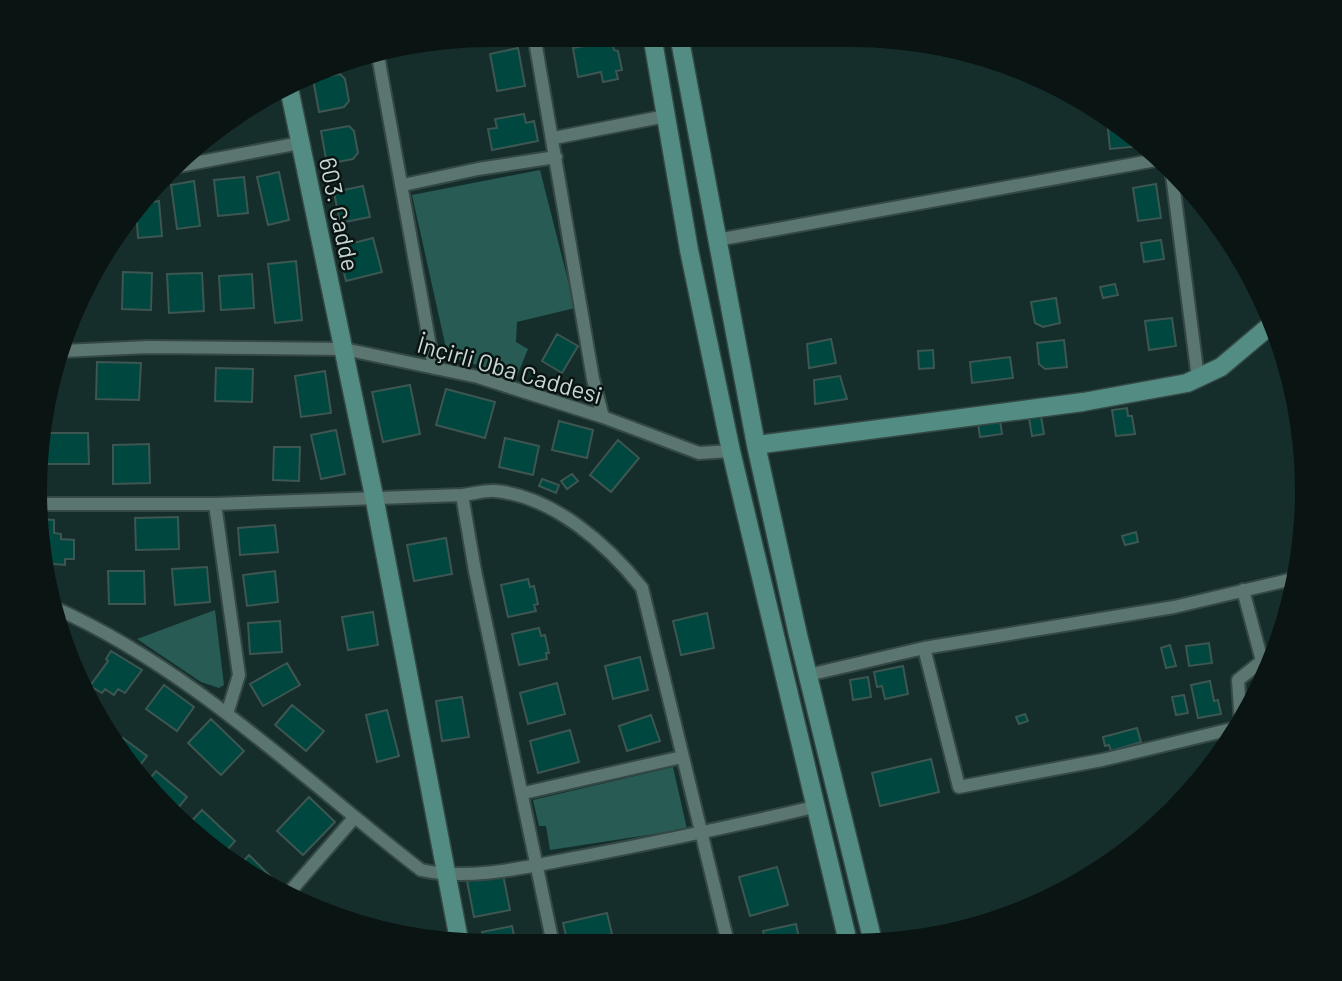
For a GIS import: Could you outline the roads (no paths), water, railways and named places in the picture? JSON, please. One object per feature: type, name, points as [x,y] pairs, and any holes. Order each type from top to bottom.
[{"type":"main road","points":[[654,47],[689,250],[731,451],[846,934]]},
{"type":"main road","points":[[681,47],[756,445],[871,933]]},
{"type":"main road","name":"603. Cadde","points":[[290,95],[374,496],[458,933]]},
{"type":"main road","points":[[756,445],[1083,402],[1188,383],[1221,367],[1264,330]]},
{"type":"street","points":[[536,47],[554,138],[593,379],[603,417]]},
{"type":"street","points":[[379,61],[434,368]]},
{"type":"street","points":[[554,138],[666,116]]},
{"type":"street","points":[[191,164],[300,143]]},
{"type":"street","points":[[403,185],[478,169],[556,158]]},
{"type":"street","points":[[717,240],[1149,161]]},
{"type":"street","points":[[1173,186],[1198,378]]},
{"type":"street","name":"İnçirli Oba Caddesi","points":[[70,351],[148,347],[344,349],[478,377],[603,417],[699,453],[731,451]]},
{"type":"street","points":[[47,504],[215,504],[374,496],[462,495],[493,491],[528,498],[562,515],[624,565],[642,588],[727,934]]},
{"type":"street","points":[[462,495],[475,571],[524,793],[551,934]]},
{"type":"street","points":[[215,504],[239,675],[227,714]]},
{"type":"street","points":[[808,675],[924,648],[1174,607],[1285,581]]},
{"type":"street","points":[[1243,590],[1261,659]]},
{"type":"street","points":[[64,612],[100,629],[227,714],[421,870],[447,876],[536,865],[702,834],[814,807]]},
{"type":"street","points":[[924,648],[959,787],[1102,760],[1224,730]]},
{"type":"street","points":[[1239,705],[1238,680],[1260,663]]},
{"type":"street","points":[[524,793],[682,757]]},
{"type":"street","points":[[293,888],[354,818]]}]
